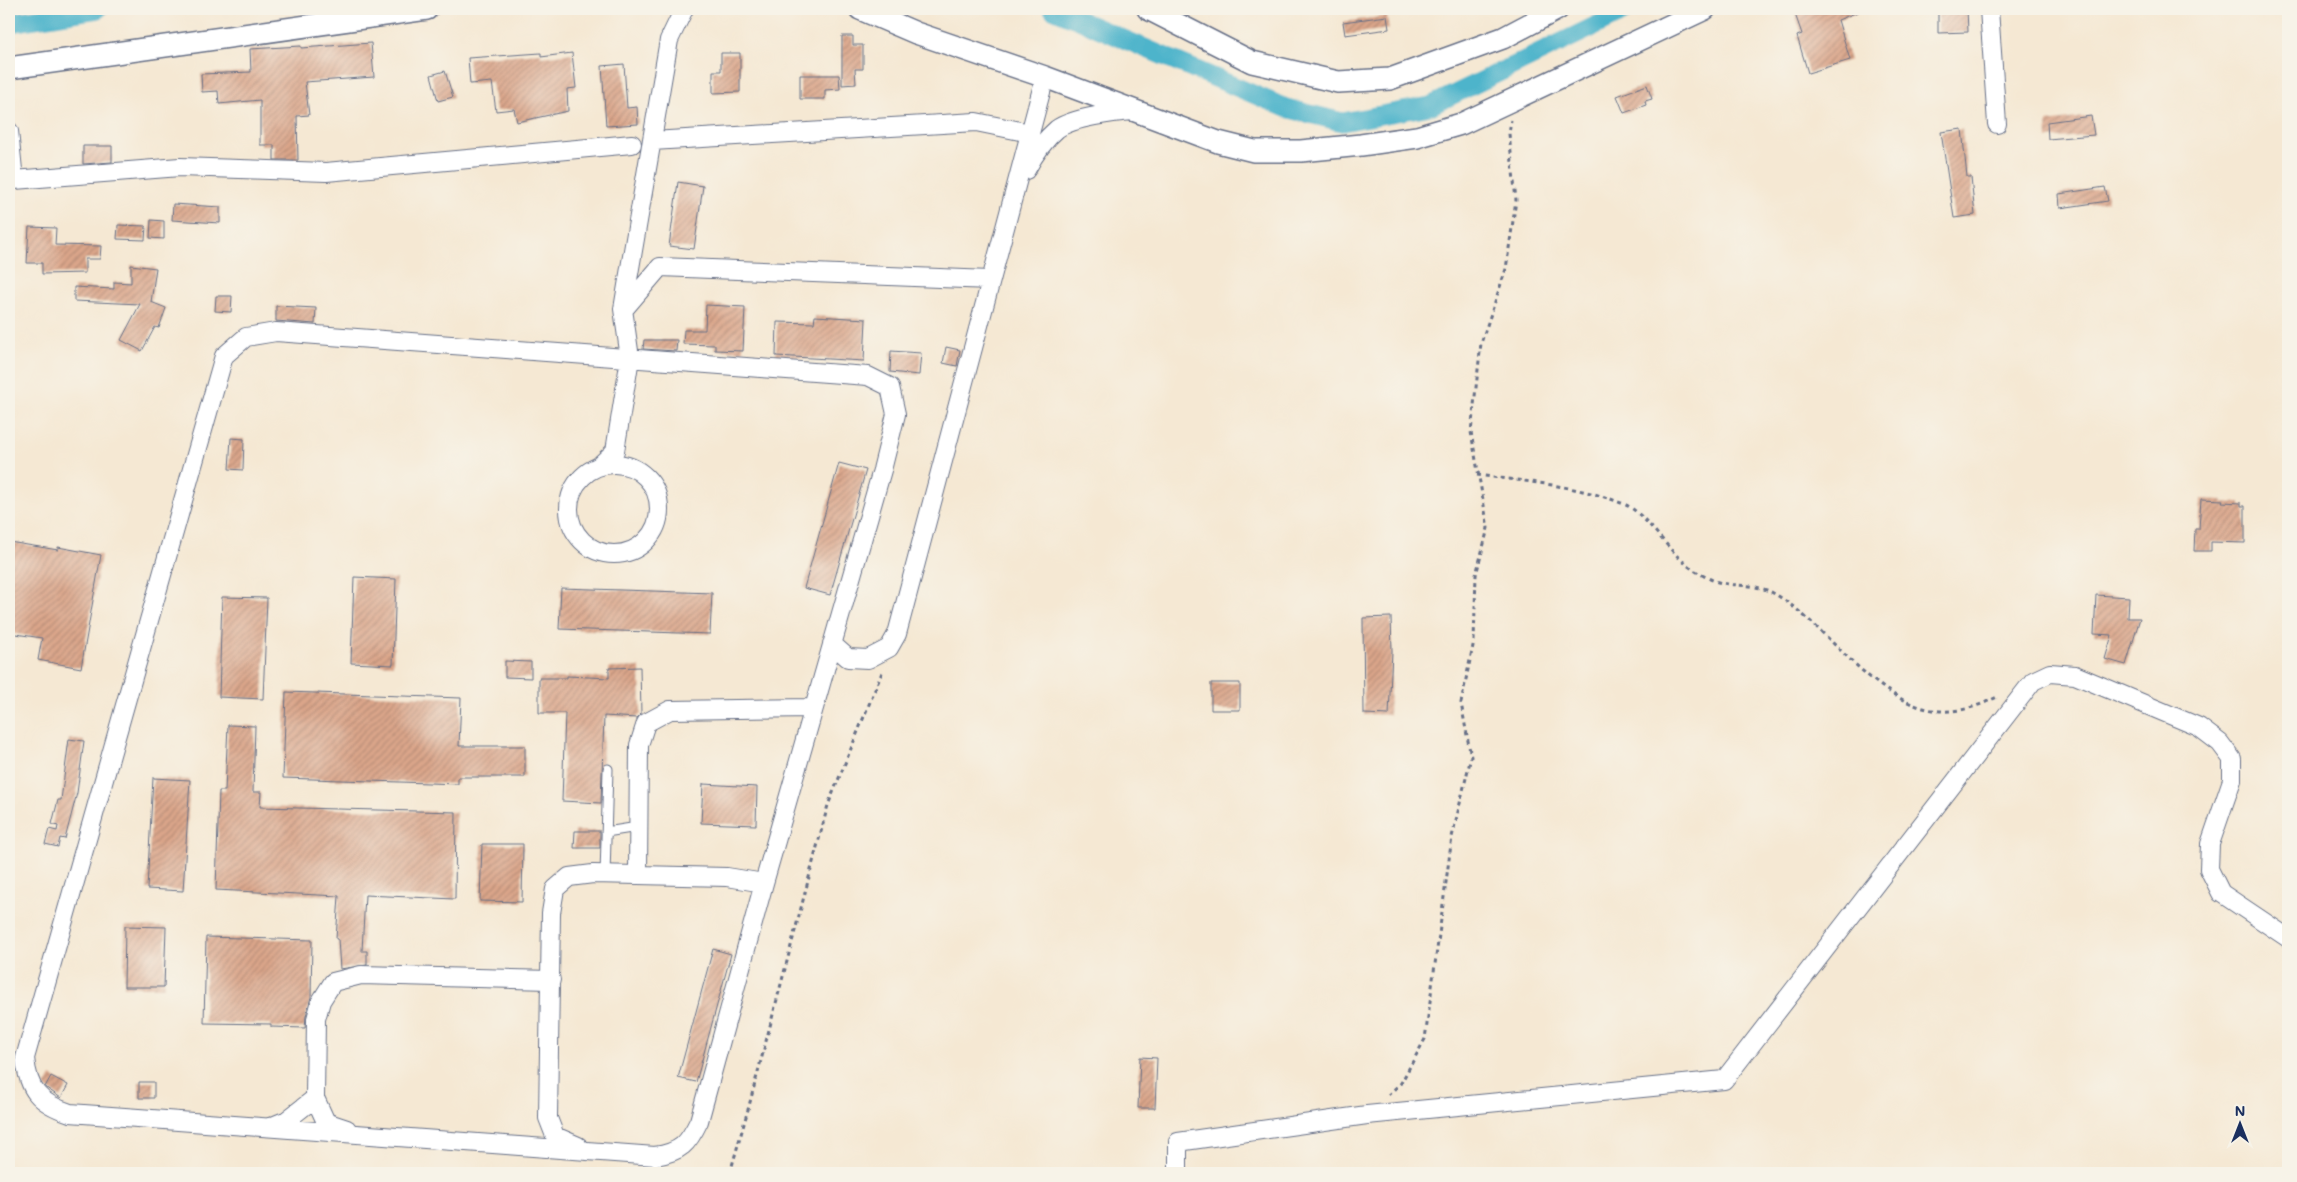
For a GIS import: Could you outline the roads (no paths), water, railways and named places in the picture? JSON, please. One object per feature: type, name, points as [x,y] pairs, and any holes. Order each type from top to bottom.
[{"type":"street","points":[[9,68],[427,9]]},
{"type":"street","points":[[615,451],[648,479],[657,494],[660,511],[655,528],[645,542],[630,551],[612,554],[595,550],[581,539],[572,524],[569,507],[573,489],[584,475],[599,466],[615,451],[630,358],[623,309],[669,40],[684,9]]},
{"type":"street","points":[[860,9],[916,33],[1045,77],[1218,142],[1254,151],[1301,151],[1417,137],[1461,124],[1705,9]]},
{"type":"street","points":[[1148,9],[1252,62],[1338,82],[1390,79],[1503,38],[1558,9]]},
{"type":"street","points":[[1989,9],[1998,124]]},
{"type":"street","points":[[832,644],[848,658],[868,659],[889,648],[897,634],[1045,77]]},
{"type":"street","points":[[1014,195],[1034,154],[1058,128],[1083,119],[1115,112],[1134,111]]},
{"type":"street","points":[[652,141],[976,122],[1030,133]]},
{"type":"street","points":[[9,131],[11,186],[180,167],[326,172],[632,144]]},
{"type":"street","points":[[623,309],[660,267],[990,280]]},
{"type":"street","points":[[276,332],[630,358],[868,376],[890,387],[896,414],[699,1121],[690,1140],[673,1153],[656,1156],[70,1114],[52,1108],[36,1095],[27,1077],[25,1058],[224,356],[246,337],[276,332]]},
{"type":"street","points":[[599,466],[616,464],[634,468]]},
{"type":"street","points":[[1178,1173],[1178,1142],[1367,1116],[1724,1080],[2033,681],[2050,673],[2074,675],[2199,727],[2220,743],[2232,759],[2232,780],[2210,844],[2208,869],[2221,893],[2288,938]]},
{"type":"street","points":[[638,875],[639,745],[646,723],[670,710],[814,708]]},
{"type":"street","points":[[591,1152],[555,1136],[548,1118],[551,912],[555,889],[569,878],[593,874],[727,877],[764,883]]},
{"type":"street","points":[[364,1135],[326,1122],[315,1098],[316,1019],[321,1001],[333,982],[361,975],[550,980]]},
{"type":"street","points":[[267,1128],[287,1120],[315,1098]]},
{"type":"street","points":[[523,1146],[534,1141],[548,1118]]},
{"type":"lane","points":[[605,875],[608,769]]},
{"type":"lane","points":[[606,832],[638,827]]},
{"type":"waterway","points":[[9,23],[98,9]]},
{"type":"waterway","points":[[1053,9],[1286,108],[1342,122],[1430,106],[1630,9]]}]
